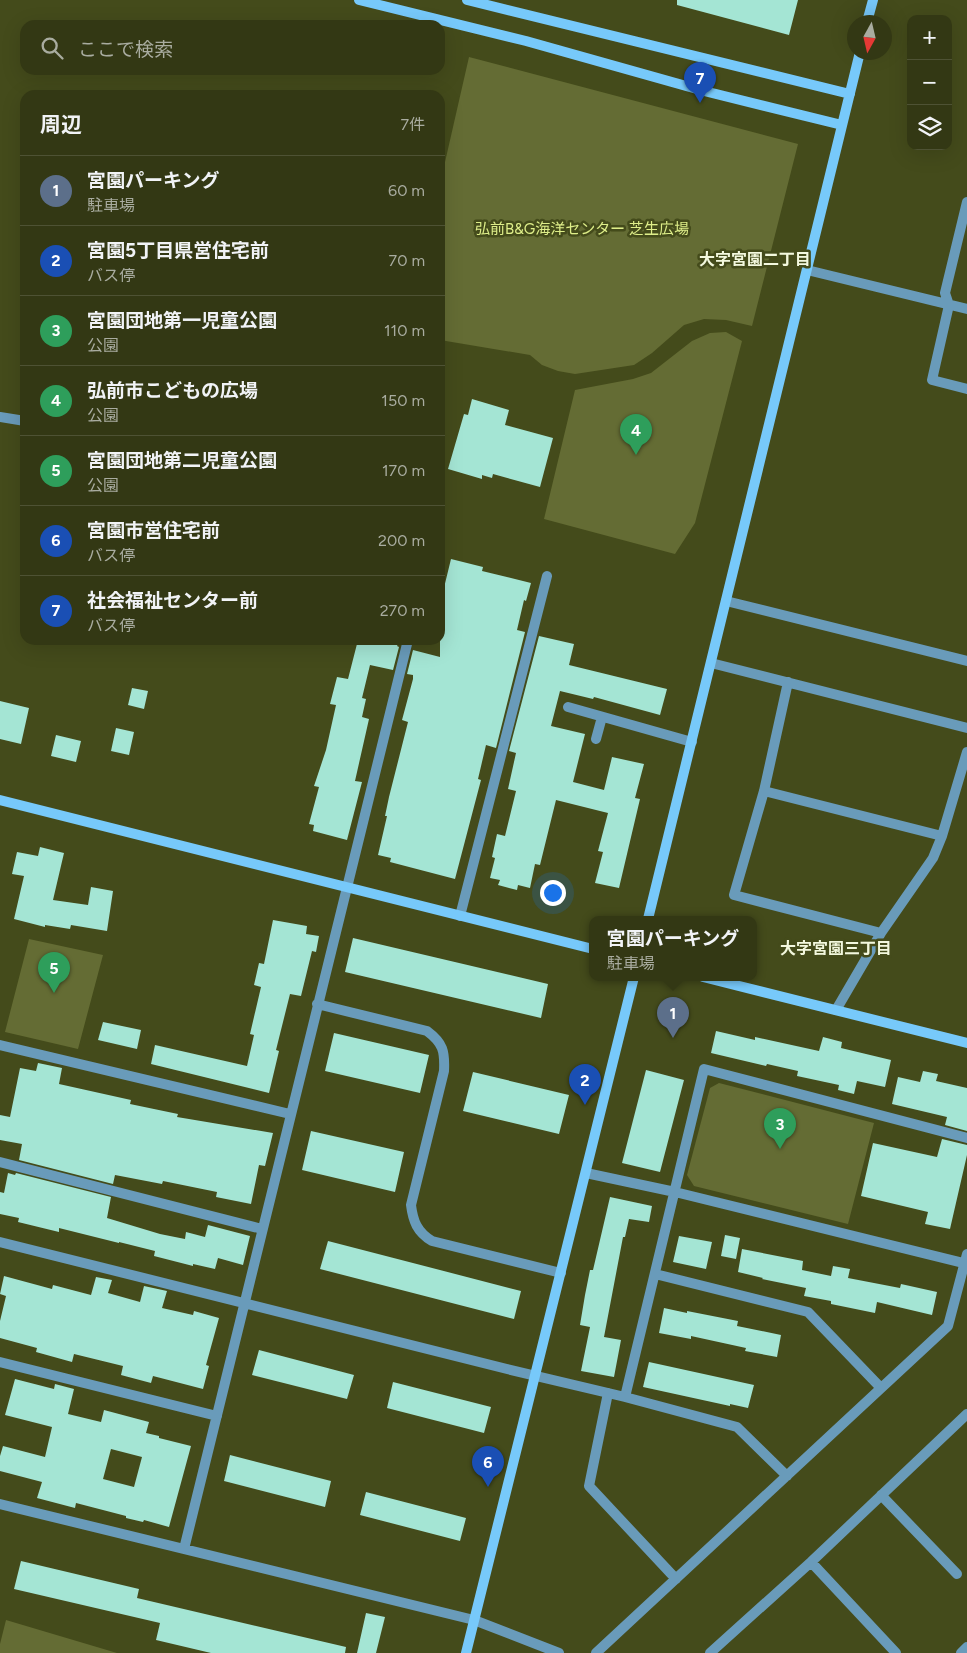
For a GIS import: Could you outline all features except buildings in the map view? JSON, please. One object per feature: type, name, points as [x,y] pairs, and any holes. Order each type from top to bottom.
[{"type":"street","points":[[359,0],[440,20]]},
{"type":"street","points":[[467,0],[850,94]]},
{"type":"street","points":[[869,15],[873,0]]},
{"type":"street","points":[[445,21],[526,41],[704,91],[842,125]]},
{"type":"street","points":[[649,916],[858,60]]},
{"type":"street","points":[[967,202],[945,293],[950,304],[932,380],[967,388]]},
{"type":"street","points":[[807,270],[967,309]]},
{"type":"street","points":[[0,417],[20,420]]},
{"type":"street","points":[[460,916],[547,576]]},
{"type":"street","points":[[726,601],[967,661]]},
{"type":"street","points":[[184,1549],[407,645]]},
{"type":"street","points":[[711,663],[967,728]]},
{"type":"street","points":[[788,682],[764,791],[734,895],[881,933]]},
{"type":"street","points":[[568,707],[692,742]]},
{"type":"street","points":[[596,738],[602,716]]},
{"type":"street","points":[[836,1010],[881,933],[933,858],[942,836],[967,752]]},
{"type":"street","points":[[764,791],[942,836]]},
{"type":"street","points":[[0,800],[589,948]]},
{"type":"street","points":[[466,1653],[633,981]]},
{"type":"street","points":[[719,981],[967,1043]]},
{"type":"street","points":[[317,1004],[427,1031],[438,1038],[445,1060],[444,1071],[411,1204],[415,1225],[422,1235],[432,1241],[561,1273]]},
{"type":"street","points":[[0,1045],[290,1114]]},
{"type":"street","points":[[625,1397],[704,1069],[967,1138]]},
{"type":"street","points":[[0,1162],[262,1229]]},
{"type":"street","points":[[586,1173],[966,1260],[948,1326],[596,1653]]},
{"type":"street","points":[[0,1242],[625,1397],[737,1427],[787,1476]]},
{"type":"street","points":[[655,1274],[808,1312],[881,1388]]},
{"type":"street","points":[[0,1362],[217,1416]]},
{"type":"street","points":[[608,1393],[589,1486],[676,1579]]},
{"type":"street","points":[[710,1653],[811,1562],[967,1415]]},
{"type":"street","points":[[882,1495],[957,1574]]},
{"type":"street","points":[[0,1504],[474,1620],[559,1653]]},
{"type":"street","points":[[811,1562],[896,1653]]},
{"type":"street","points":[[961,1653],[967,1647]]},
{"type":"green space","name":"弘前B&G海洋センター 芝生広場","points":[[469,57],[798,144],[752,326],[726,320],[704,319],[684,325],[652,353],[634,365],[575,374],[558,371],[542,365],[530,355],[445,341],[445,162]]},
{"type":"green space","points":[[726,332],[742,341],[695,523],[675,554],[544,519],[575,390],[633,379],[651,373],[692,341],[710,333]]},
{"type":"green space","points":[[29,939],[103,955],[78,1049],[5,1032]]},
{"type":"green space","points":[[719,1083],[874,1123],[848,1224],[694,1186],[687,1175],[710,1088]]},
{"type":"green space","points":[[6,1620],[117,1653],[0,1653],[0,1644]]},
{"type":"place","name":"社会福祉センター前","points":[[700,103]]},
{"type":"place","name":"弘前市こどもの広場","points":[[636,455]]},
{"type":"place","name":"宮園団地第二児童公園","points":[[54,993]]},
{"type":"place","name":"宮園パーキング","points":[[673,1038]]},
{"type":"place","name":"宮園5丁目県営住宅前","points":[[585,1105]]},
{"type":"place","name":"宮園団地第一児童公園","points":[[780,1149]]},
{"type":"place","name":"宮園市営住宅前","points":[[488,1487]]},
{"type":"district","name":"大字宮園二丁目","points":[[755,259]]},
{"type":"district","name":"大字宮園三丁目","points":[[836,948]]}]
